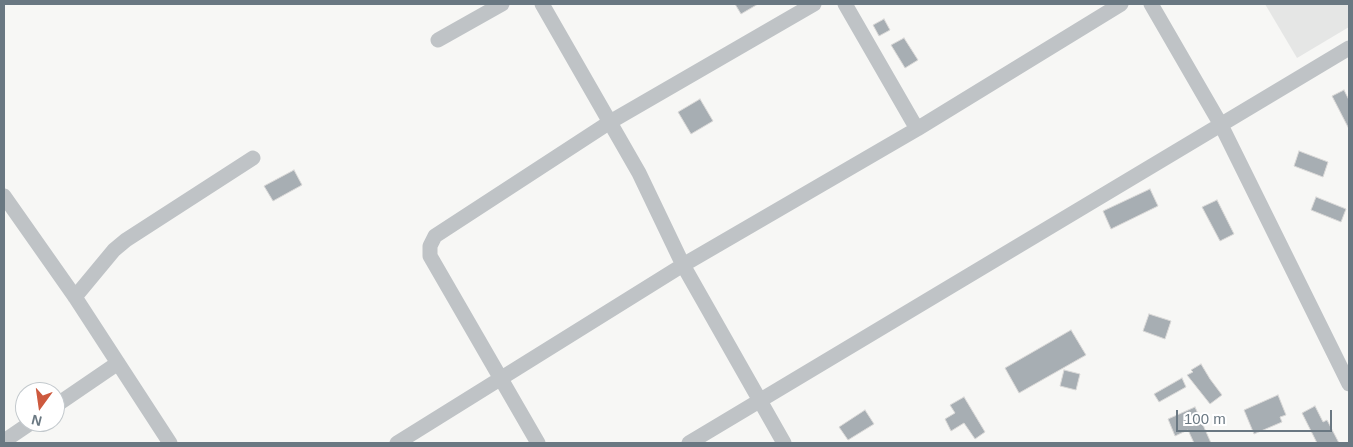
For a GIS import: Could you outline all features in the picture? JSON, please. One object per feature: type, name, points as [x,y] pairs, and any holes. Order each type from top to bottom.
[{"type":"street","points":[[438,40],[502,4]]},
{"type":"street","points":[[542,4],[639,173],[683,265],[784,443]]},
{"type":"street","points":[[538,443],[430,256],[430,246],[435,236],[610,122],[814,4]]},
{"type":"street","points":[[845,4],[917,129]]},
{"type":"street","points":[[397,443],[683,265],[917,129],[1121,4]]},
{"type":"street","points":[[1151,4],[1221,124],[1349,384]]},
{"type":"street","points":[[689,443],[1349,48]]},
{"type":"street","points":[[75,297],[114,250],[126,240],[253,158]]},
{"type":"street","points":[[4,196],[75,297],[170,443]]},
{"type":"street","points":[[65,399],[118,363]]},
{"type":"street","points":[[10,440],[20,432]]},
{"type":"shaded area","points":[[1265,4],[1349,4],[1349,27],[1297,58]]},
{"type":"building","points":[[735,4],[758,4],[741,14]]},
{"type":"building","points":[[884,19],[890,30],[879,36],[873,25]]},
{"type":"building","points":[[904,38],[918,60],[905,68],[891,45]]},
{"type":"building","points":[[1344,90],[1349,100],[1349,129],[1332,96]]},
{"type":"building","points":[[700,99],[713,121],[691,134],[678,112]]},
{"type":"building","points":[[1299,151],[1328,162],[1323,177],[1294,166]]},
{"type":"building","points":[[294,170],[302,185],[273,201],[264,186]]},
{"type":"building","points":[[1150,189],[1158,206],[1111,229],[1103,211]]},
{"type":"building","points":[[1316,197],[1346,209],[1341,222],[1311,210]]},
{"type":"building","points":[[1217,200],[1234,234],[1220,241],[1202,207]]},
{"type":"building","points":[[1149,314],[1171,321],[1165,339],[1143,331]]},
{"type":"building","points":[[1071,330],[1086,355],[1019,393],[1005,368]]},
{"type":"building","points":[[1201,364],[1222,395],[1210,404],[1187,375]]},
{"type":"building","points":[[1064,370],[1080,374],[1076,390],[1060,386]]},
{"type":"building","points":[[1182,378],[1186,387],[1159,402],[1154,394]]},
{"type":"building","points":[[1278,395],[1286,415],[1280,417],[1282,422],[1254,434],[1244,410]]},
{"type":"building","points":[[964,397],[985,432],[975,439],[964,423],[951,431],[945,419],[955,413],[950,405]]},
{"type":"building","points":[[1315,406],[1323,422],[1327,420],[1339,443],[1317,443],[1302,413]]},
{"type":"building","points":[[1195,407],[1211,443],[1194,443],[1188,430],[1175,436],[1168,419]]},
{"type":"building","points":[[865,410],[874,424],[848,440],[839,427]]}]
